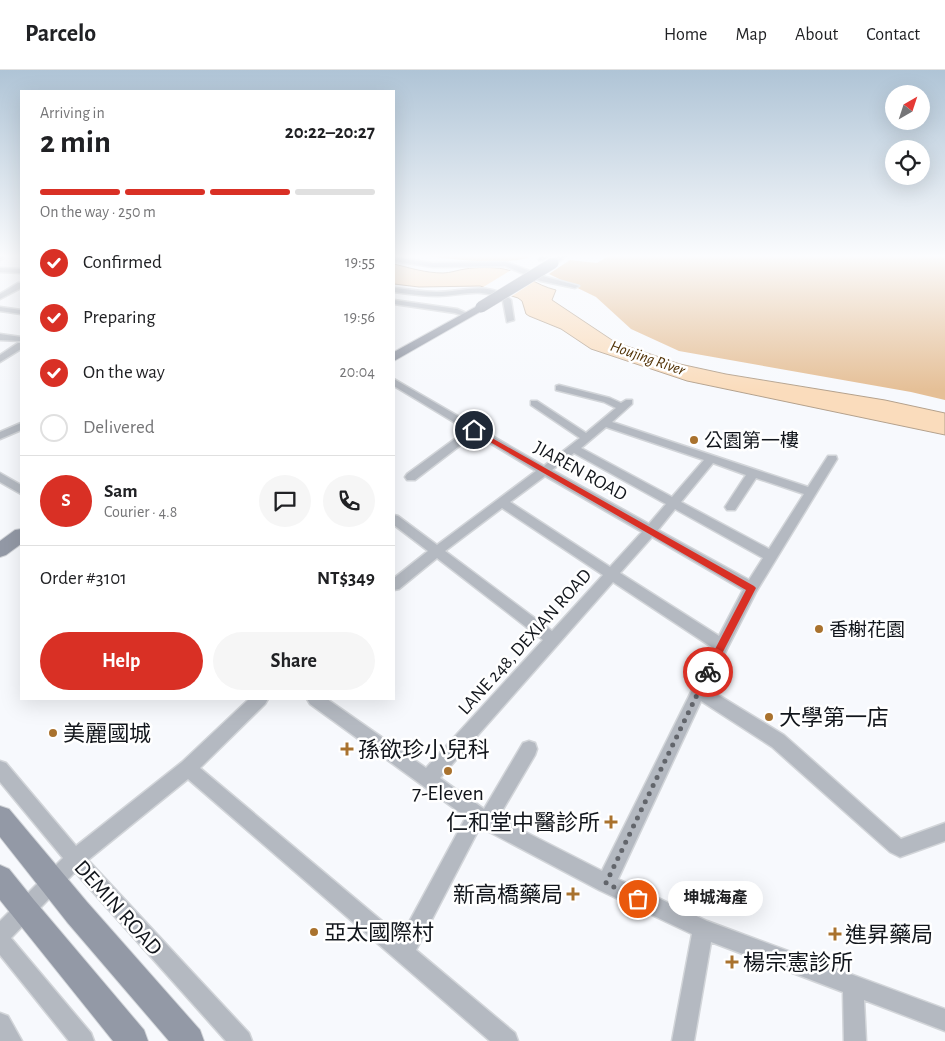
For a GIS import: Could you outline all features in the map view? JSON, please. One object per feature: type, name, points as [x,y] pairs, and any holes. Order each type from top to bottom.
[{"type":"street","points":[[395,356],[483,300]]},
{"type":"street","points":[[507,300],[510,320]]},
{"type":"street","points":[[395,302],[462,313]]},
{"type":"street","points":[[0,309],[20,312]]},
{"type":"street","points":[[395,346],[462,313]]},
{"type":"street","points":[[0,337],[20,339]]},
{"type":"street","points":[[0,360],[20,346]]},
{"type":"street","name":"JIAREN ROAD","points":[[395,383],[474,430],[751,588]]},
{"type":"street","points":[[395,584],[435,551],[573,448],[626,405],[559,388]]},
{"type":"street","points":[[534,404],[586,437]]},
{"type":"street","points":[[604,423],[810,492]]},
{"type":"street","points":[[0,436],[20,426]]},
{"type":"street","points":[[411,477],[474,430]]},
{"type":"street","points":[[573,448],[771,556]]},
{"type":"street","name":"LANE 248, DEXIAN ROAD","points":[[428,779],[712,459]]},
{"type":"street","points":[[606,883],[698,691],[751,588],[832,459]]},
{"type":"street","points":[[731,507],[753,473]]},
{"type":"street","points":[[0,477],[20,489]]},
{"type":"street","points":[[501,502],[722,646]]},
{"type":"street","points":[[395,520],[552,639]]},
{"type":"street","points":[[0,536],[20,522]]},
{"type":"street","points":[[0,550],[20,535]]},
{"type":"street","points":[[698,691],[778,741],[896,846],[900,848],[945,832]]},
{"type":"street","points":[[83,1041],[23,969],[0,937],[75,859],[188,768],[259,700]]},
{"type":"street","points":[[316,700],[482,818],[606,883],[704,929],[945,1020]]},
{"type":"street","points":[[404,951],[482,818],[529,750]]},
{"type":"street","points":[[188,768],[507,1041]]},
{"type":"street","name":"DEMIN ROAD","points":[[0,769],[75,859],[242,1041]]},
{"type":"street","name":"DEMIN ROAD","points":[[0,818],[52,882],[189,1041]]},
{"type":"street","points":[[0,878],[24,910],[133,1041]]},
{"type":"street","points":[[684,1041],[704,929]]},
{"type":"street","points":[[853,985],[855,1041]]},
{"type":"street","points":[[0,1024],[11,1041]]},
{"type":"shaded area","points":[[600,300],[945,300],[945,400],[911,392],[679,351],[631,329]]},
{"type":"water","name":"Houjing River","points":[[552,300],[615,342],[680,364],[726,374],[885,400],[945,413],[945,435],[687,381],[591,349],[561,329],[526,314],[522,301]]},
{"type":"way so far","points":[[638,899],[606,883],[708,672]]},
{"type":"place","name":"公園第一樓","points":[[694,440]]},
{"type":"place","name":"香榭花園","points":[[819,629]]},
{"type":"place","name":"大學第一店","points":[[769,717]]},
{"type":"place","name":"美麗國城","points":[[53,733]]},
{"type":"place","name":"孫欲珍小兒科","points":[[347,749]]},
{"type":"place","name":"7-Eleven","points":[[448,771]]},
{"type":"place","name":"仁和堂中醫診所","points":[[611,822]]},
{"type":"place","name":"新高橋藥局","points":[[573,894]]},
{"type":"place","name":"坤城海產","points":[[638,899]]},
{"type":"place","name":"亞太國際村","points":[[314,932]]},
{"type":"place","name":"進昇藥局","points":[[835,934]]},
{"type":"place","name":"楊宗憲診所","points":[[732,962]]},
{"type":"route","points":[[474,430],[751,588],[708,672]]}]
